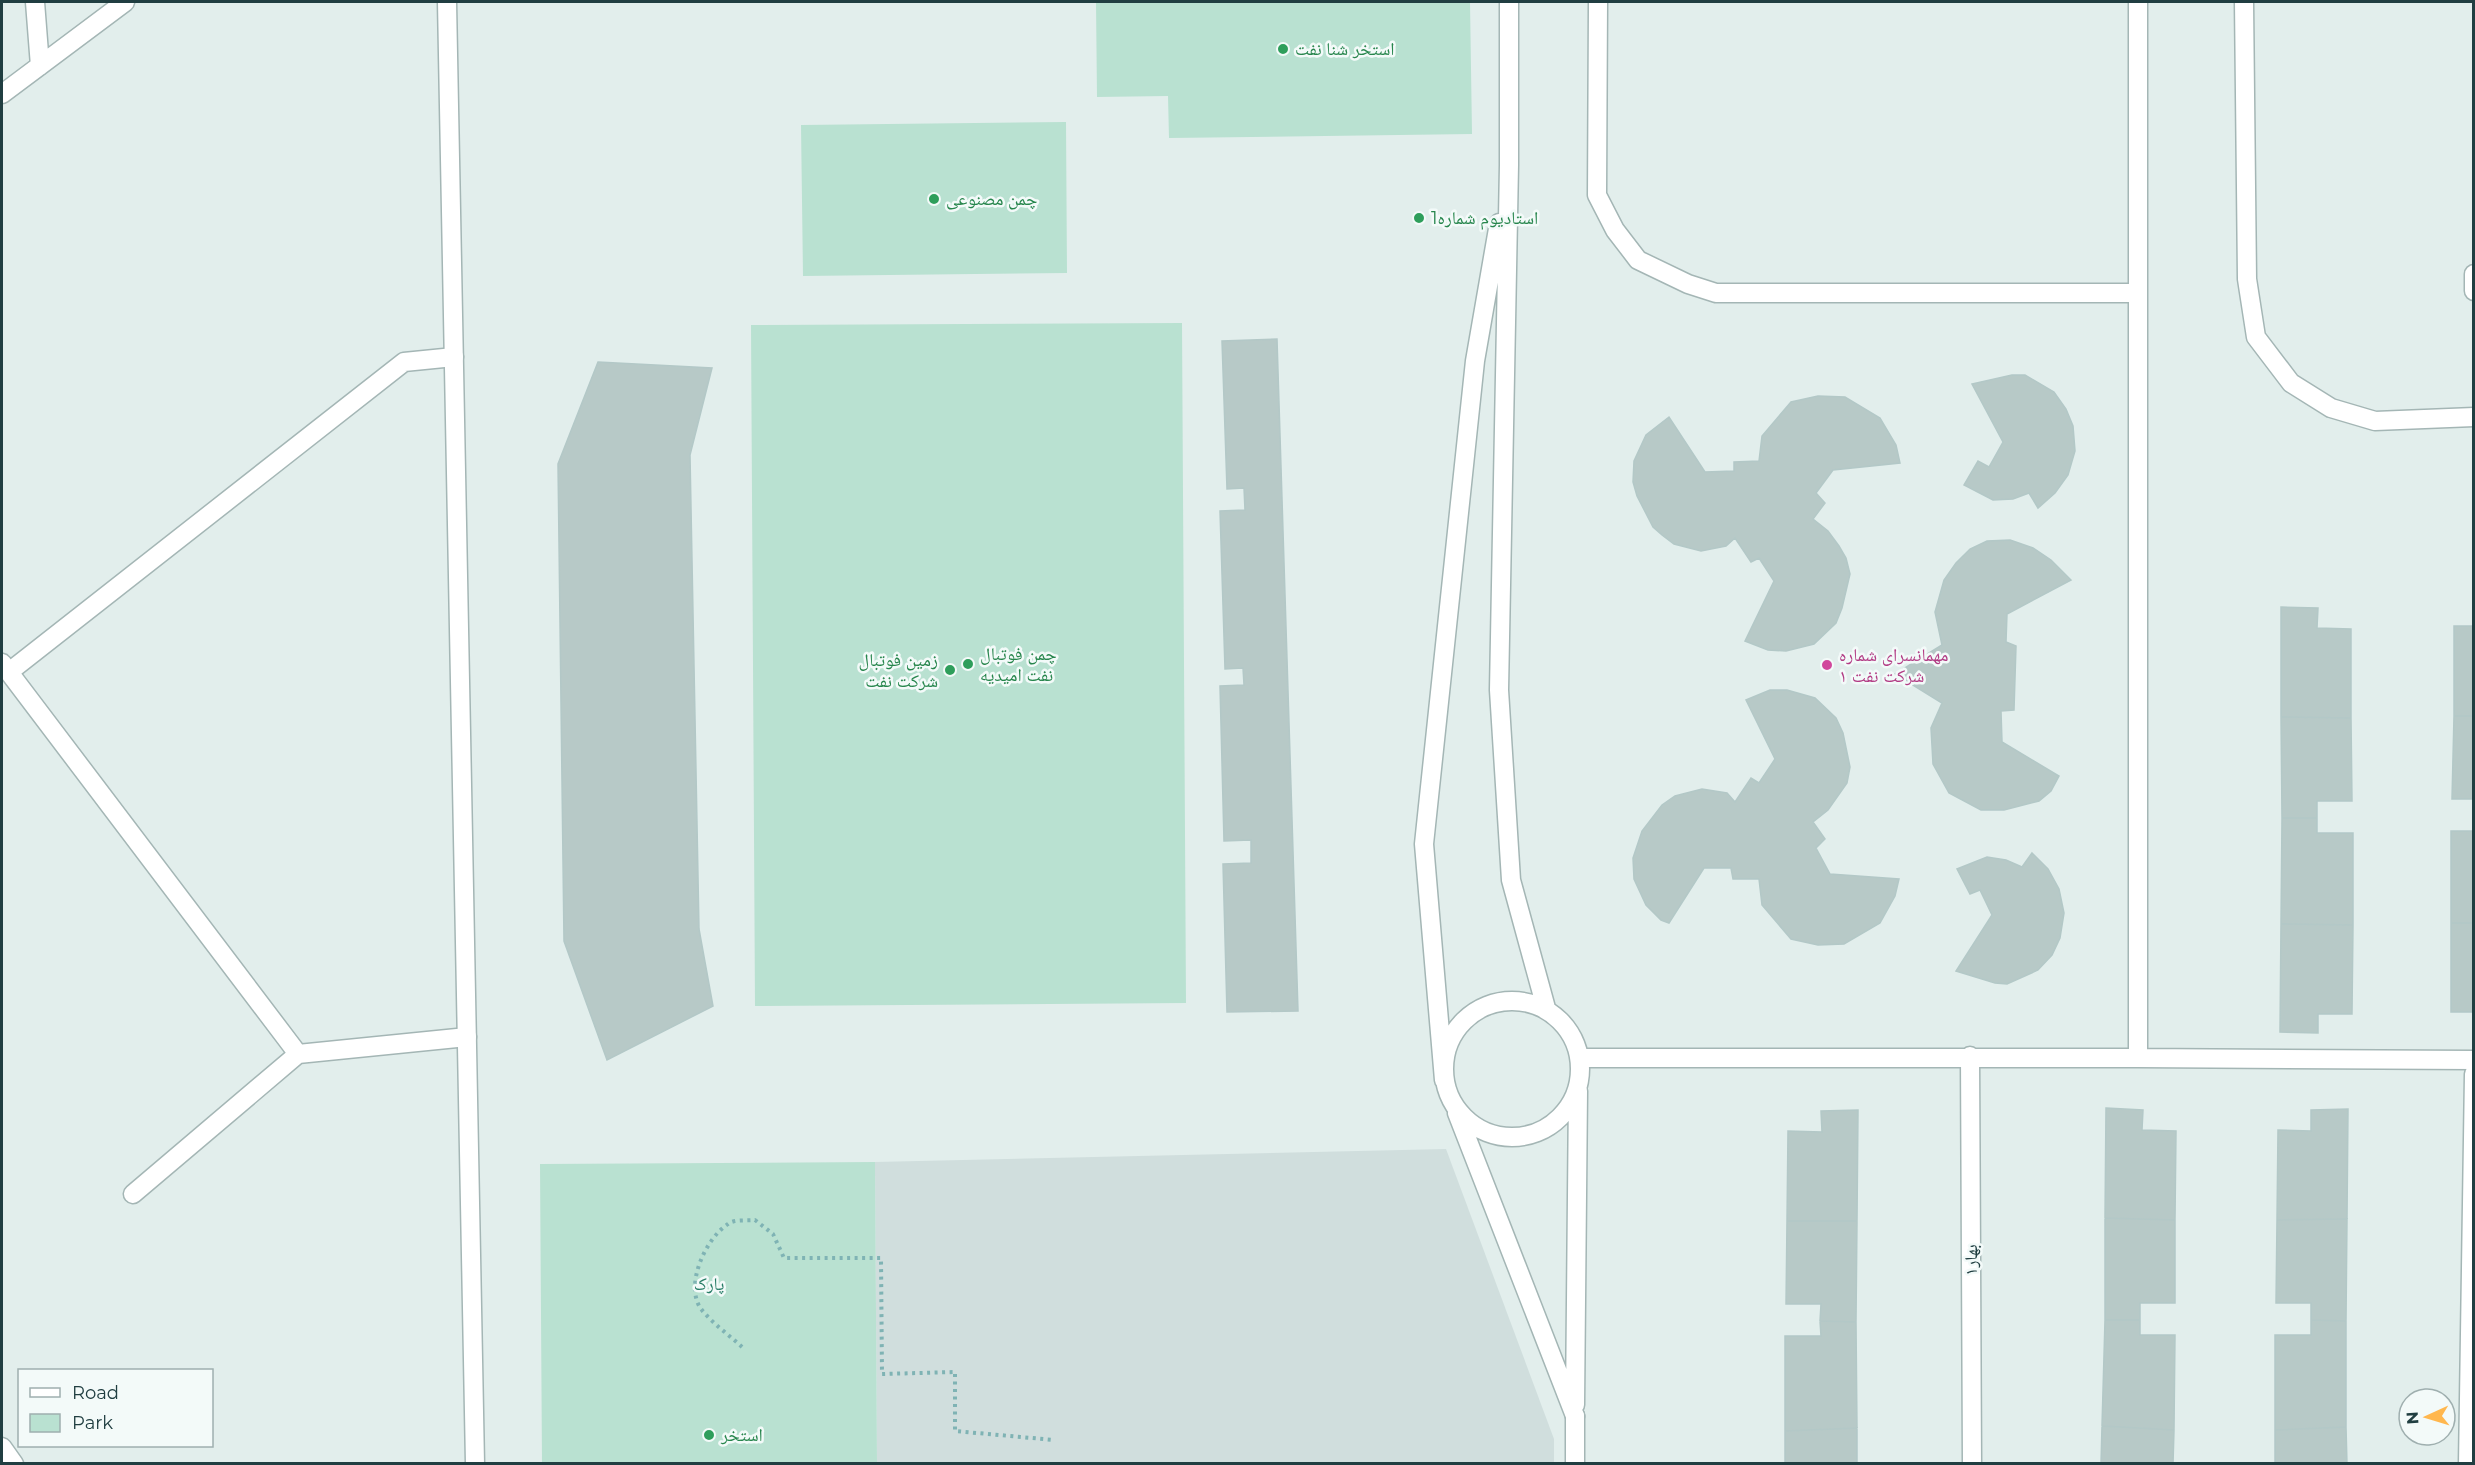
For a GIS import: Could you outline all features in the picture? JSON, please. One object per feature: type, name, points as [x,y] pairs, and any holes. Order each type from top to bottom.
[{"type":"street","points":[[35,2],[39,66]]},
{"type":"street","points":[[2,94],[125,2]]},
{"type":"street","points":[[447,2],[475,1464]]},
{"type":"street","points":[[1509,2],[1509,165],[1499,690],[1511,880],[1546,1008]]},
{"type":"street","points":[[1598,2],[1597,195],[1615,230],[1638,260],[1688,285],[1716,293],[2138,292]]},
{"type":"street","points":[[2138,2],[2138,1058]]},
{"type":"street","points":[[2244,2],[2247,279],[2256,337],[2290,383],[2331,408],[2375,421],[2474,417]]},
{"type":"street","points":[[1509,165],[1475,361],[1424,844],[1444,1080],[1575,1416]]},
{"type":"street","points":[[2474,274],[2474,291]]},
{"type":"street","points":[[298,1054],[5,668],[404,362],[454,357]]},
{"type":"street","points":[[1444,1080],[1446,1049],[1461,1022],[1486,1004],[1516,999],[1546,1008],[1569,1029],[1580,1058],[1575,1464]]},
{"type":"street","points":[[133,1194],[298,1054],[467,1037]]},
{"type":"street","points":[[1580,1058],[1970,1056],[2474,1060]]},
{"type":"street","name":"بهار۱","points":[[1970,1056],[1972,1464]]},
{"type":"street","points":[[2468,1464],[2474,1074]]},
{"type":"street","points":[[1455,1108],[1478,1129],[1508,1138],[1538,1133],[1563,1115],[1578,1088]]},
{"type":"street","points":[[2,1448],[14,1464]]},
{"type":"path","points":[[742,1347],[700,1308],[695,1281],[701,1256],[713,1238],[729,1222],[754,1220],[773,1234],[784,1258],[881,1258],[882,1374],[955,1372],[956,1431],[1054,1440]]},
{"type":"shaded area","points":[[1446,1149],[1554,1439],[1554,1463],[877,1463],[875,1162]]},
{"type":"green space","name":"استخر شنا نفت","points":[[1096,2],[1470,2],[1472,134],[1169,138],[1168,96],[1097,97]]},
{"type":"green space","name":"چمن مصنوعی","points":[[1066,122],[1067,273],[803,276],[801,125]]},
{"type":"green space","name":"چمن فوتبال نفت امیدیه","points":[[1182,323],[1186,1003],[755,1006],[751,325]]},
{"type":"green space","name":"پارک","points":[[875,1162],[877,1463],[542,1463],[540,1164]]},
{"type":"building","points":[[1277,339],[1298,1011],[1227,1012],[1223,864],[1251,863],[1251,840],[1224,841],[1220,686],[1244,685],[1243,668],[1225,669],[1220,511],[1245,510],[1244,488],[1227,489],[1222,341]]},
{"type":"building","points":[[598,362],[712,368],[690,455],[699,929],[713,1006],[607,1060],[564,941],[558,464]]},
{"type":"building","points":[[2012,375],[2025,375],[2054,392],[2066,409],[2073,426],[2075,451],[2068,475],[2055,493],[2038,508],[2029,493],[2013,499],[1993,500],[1964,485],[1978,461],[1989,467],[2003,442],[1972,384]]},
{"type":"building","points":[[1818,396],[1845,397],[1880,418],[1896,445],[1900,463],[1833,470],[1816,493],[1825,503],[1813,519],[1828,531],[1839,546],[1846,558],[1850,574],[1842,608],[1836,623],[1814,644],[1786,651],[1768,650],[1745,641],[1774,581],[1759,558],[1751,562],[1735,538],[1726,546],[1701,551],[1674,544],[1662,535],[1653,527],[1637,496],[1633,482],[1634,461],[1646,435],[1669,417],[1705,472],[1734,471],[1734,462],[1759,461],[1762,436],[1791,402]]},
{"type":"building","points":[[2010,540],[2033,548],[2051,560],[2071,580],[2007,614],[2006,642],[2016,646],[2014,710],[2001,711],[2002,742],[2059,776],[2051,791],[2039,801],[2004,810],[1981,810],[1949,793],[1933,764],[1931,728],[1942,703],[1895,674],[1942,645],[1935,612],[1944,580],[1956,563],[1970,549],[1987,541]]},
{"type":"building","points":[[2281,607],[2318,608],[2317,628],[2351,629],[2351,718],[2281,717]]},
{"type":"building","points":[[2454,626],[2474,626],[2474,716],[2454,716]]},
{"type":"building","points":[[1770,690],[1787,690],[1815,698],[1836,718],[1843,733],[1850,767],[1847,783],[1828,810],[1813,822],[1825,839],[1816,848],[1830,874],[1899,879],[1895,896],[1880,923],[1844,944],[1818,945],[1791,939],[1762,905],[1759,879],[1733,879],[1731,868],[1704,868],[1669,923],[1661,920],[1646,905],[1634,879],[1633,858],[1642,831],[1662,805],[1675,796],[1702,789],[1727,793],[1735,802],[1751,778],[1759,783],[1775,759],[1746,700]]},
{"type":"building","points":[[2454,716],[2474,716],[2474,799],[2452,799]]},
{"type":"building","points":[[2281,717],[2351,718],[2352,801],[2317,801],[2317,818],[2282,818]]},
{"type":"building","points":[[2282,818],[2317,818],[2317,833],[2353,833],[2353,925],[2281,924]]},
{"type":"building","points":[[2451,831],[2474,831],[2474,923],[2451,923]]},
{"type":"building","points":[[2032,853],[2048,869],[2059,889],[2064,913],[2060,938],[2052,955],[2038,970],[2007,984],[1995,983],[1956,971],[1992,915],[1980,890],[1970,894],[1957,869],[1987,857],[2006,860],[2022,867]]},
{"type":"building","points":[[2451,923],[2474,923],[2474,1012],[2451,1012]]},
{"type":"building","points":[[2281,924],[2353,925],[2352,1014],[2318,1014],[2318,1033],[2280,1032]]},
{"type":"building","points":[[2106,1108],[2143,1110],[2142,1130],[2176,1131],[2175,1220],[2105,1218]]},
{"type":"building","points":[[2348,1109],[2347,1219],[2277,1220],[2278,1130],[2311,1131],[2311,1110]]},
{"type":"building","points":[[1858,1110],[1857,1221],[1787,1221],[1788,1131],[1822,1132],[1821,1111]]},
{"type":"building","points":[[2105,1218],[2175,1220],[2175,1303],[2140,1303],[2140,1320],[2105,1320]]},
{"type":"building","points":[[2347,1219],[2346,1321],[2311,1320],[2311,1303],[2276,1303],[2277,1220]]},
{"type":"building","points":[[1787,1221],[1857,1221],[1856,1322],[1820,1321],[1821,1304],[1786,1304]]},
{"type":"building","points":[[2105,1320],[2140,1320],[2140,1335],[2175,1335],[2174,1430],[2102,1426]]},
{"type":"building","points":[[2311,1320],[2346,1321],[2346,1427],[2275,1430],[2275,1335],[2311,1335]]},
{"type":"building","points":[[1820,1321],[1856,1322],[1857,1428],[1785,1431],[1785,1336],[1821,1336]]},
{"type":"building","points":[[2102,1426],[2174,1430],[2173,1464],[2101,1464]]},
{"type":"building","points":[[2346,1427],[2347,1464],[2275,1464],[2275,1430]]},
{"type":"building","points":[[1857,1428],[1857,1464],[1785,1464],[1785,1431]]},
{"type":"place","name":"استخر شنا نفت","points":[[1283,49]]},
{"type":"place","name":"چمن مصنوعی","points":[[934,199]]},
{"type":"place","name":"استادیوم شماره1","points":[[1419,218]]},
{"type":"place","name":"چمن فوتبال نفت امیدیه","points":[[968,664]]},
{"type":"place","name":"مهمانسرای شماره ۱ شرکت نفت","points":[[1827,665]]},
{"type":"place","name":"زمین فوتبال شرکت نفت","points":[[950,670]]},
{"type":"place","name":"استخر","points":[[709,1435]]}]
